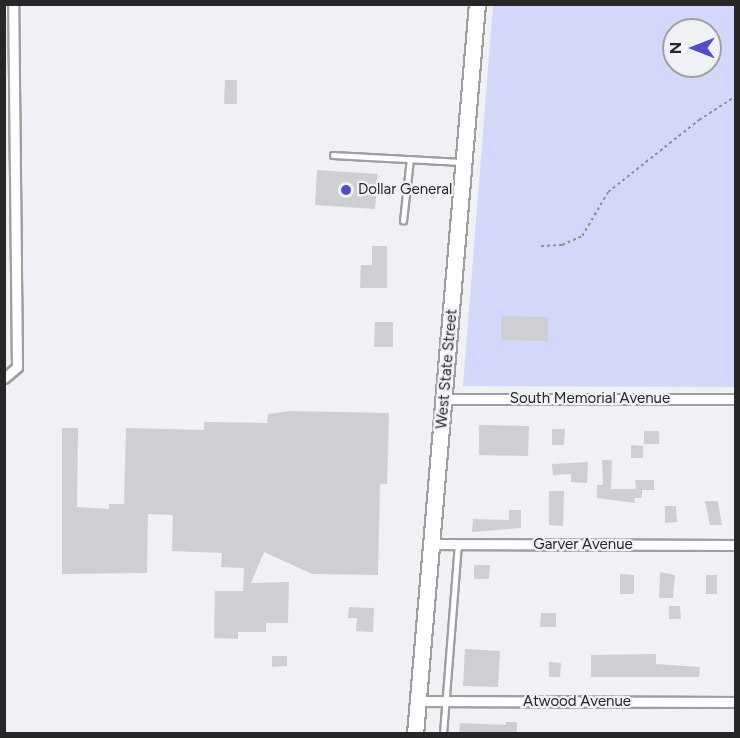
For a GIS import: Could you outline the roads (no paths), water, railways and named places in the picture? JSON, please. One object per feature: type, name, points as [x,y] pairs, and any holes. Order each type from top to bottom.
[{"type":"main road","name":"West State Street","points":[[415,734],[477,4]]},
{"type":"street","points":[[4,378],[17,367],[13,4]]},
{"type":"street","name":"South Memorial Avenue","points":[[445,399],[735,399]]},
{"type":"street","name":"Garver Avenue","points":[[431,544],[735,545]]},
{"type":"street","name":"Atwood Avenue","points":[[419,701],[735,702]]},
{"type":"lane","points":[[333,155],[464,162]]},
{"type":"lane","points":[[403,221],[410,159]]},
{"type":"lane","points":[[443,734],[458,544]]},
{"type":"place","name":"Dollar General","points":[[346,190]]}]
